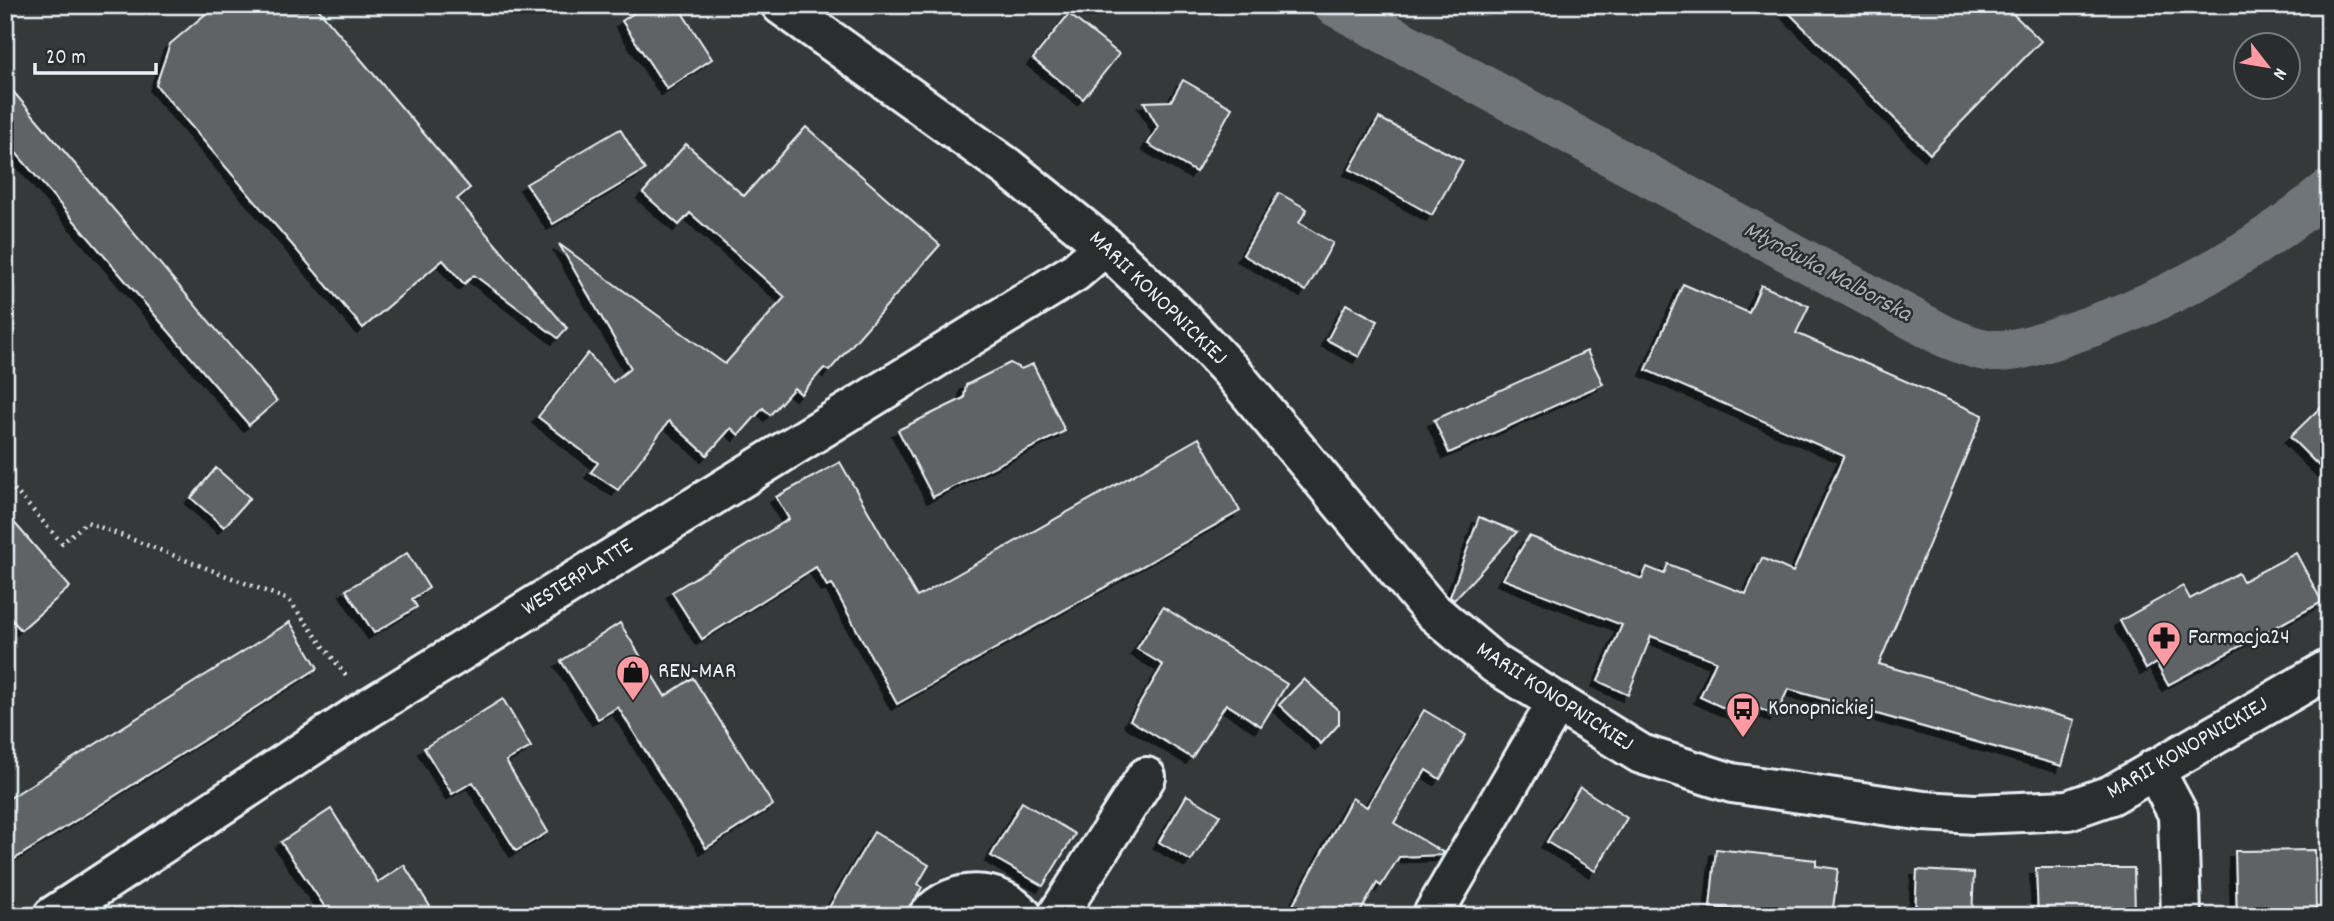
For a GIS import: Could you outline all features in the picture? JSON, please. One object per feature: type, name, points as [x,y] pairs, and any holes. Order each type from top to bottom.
[{"type":"street","name":"MARII KONOPNICKIEJ","points":[[781,5],[1007,167],[1105,246],[1184,320],[1231,371],[1430,609],[1495,664],[1641,754],[1732,783],[1924,811],[1975,814],[2068,810],[2111,796],[2329,669]]},
{"type":"street","name":"WESTERPLATTE","points":[[53,916],[369,708],[1075,272],[1105,246]]},
{"type":"street","points":[[1432,916],[1556,704]]},
{"type":"street","points":[[2154,769],[2178,814],[2181,916]]},
{"type":"street","points":[[1057,916],[1146,777]]},
{"type":"street","points":[[928,916],[951,899],[975,893],[1000,898],[1023,916]]},
{"type":"path","points":[[5,479],[62,543],[87,522],[289,600],[369,708]]},
{"type":"building","points":[[216,5],[315,5],[470,188],[457,199],[567,328],[558,338],[474,275],[464,284],[443,260],[363,328],[156,85],[170,44]]},
{"type":"building","points":[[646,5],[677,5],[712,59],[667,89],[622,21]]},
{"type":"building","points":[[1781,5],[2004,5],[2041,41],[1930,154]]},
{"type":"building","points":[[1069,14],[1119,54],[1083,99],[1033,59]]},
{"type":"building","points":[[1183,80],[1232,108],[1196,172],[1148,144],[1158,127],[1144,102],[1171,101]]},
{"type":"building","points":[[5,82],[277,401],[249,425],[5,140]]},
{"type":"building","points":[[1379,118],[1463,161],[1432,215],[1350,169]]},
{"type":"building","points":[[806,127],[940,245],[829,371],[824,368],[801,394],[794,388],[770,415],[763,408],[739,435],[731,428],[707,455],[669,421],[618,490],[591,472],[598,463],[538,417],[588,353],[613,382],[631,368],[559,244],[725,364],[785,297],[690,213],[679,225],[643,193],[686,144],[744,196]]},
{"type":"building","points":[[620,129],[645,170],[553,224],[526,184]]},
{"type":"building","points":[[1279,193],[1307,209],[1299,223],[1333,243],[1306,291],[1243,255]]},
{"type":"building","points":[[1683,284],[1749,313],[1761,285],[1809,306],[1796,333],[1983,415],[1879,664],[2075,720],[2062,766],[1788,689],[1776,716],[1742,701],[1737,714],[1700,697],[1716,661],[1651,636],[1628,695],[1598,681],[1622,625],[1503,579],[1529,536],[1642,579],[1647,567],[1664,574],[1668,564],[1746,594],[1762,558],[1793,572],[1844,456],[1646,370]]},
{"type":"building","points":[[1346,304],[1378,321],[1359,357],[1327,340]]},
{"type":"building","points":[[1587,351],[1603,384],[1449,453],[1434,420]]},
{"type":"building","points":[[1010,363],[1021,369],[1033,364],[1065,431],[933,497],[898,430],[964,398],[966,385]]},
{"type":"building","points":[[2329,399],[2329,476],[2290,437]]},
{"type":"building","points":[[1199,438],[1240,511],[897,704],[832,584],[827,586],[816,567],[702,639],[672,592],[789,519],[776,497],[840,462],[917,597]]},
{"type":"building","points":[[216,468],[250,498],[224,527],[191,498]]},
{"type":"building","points":[[5,512],[70,587],[21,630],[5,612]]},
{"type":"building","points":[[1479,517],[1517,532],[1454,600],[1450,597]]},
{"type":"building","points":[[407,553],[429,588],[412,599],[417,607],[374,633],[346,590]]},
{"type":"building","points":[[2296,553],[2322,602],[2168,685],[2156,663],[2146,669],[2120,621],[2183,586],[2190,599],[2238,573],[2243,581]]},
{"type":"building","points":[[1163,607],[1287,684],[1261,726],[1226,704],[1192,758],[1130,720],[1163,665],[1137,649]]},
{"type":"building","points":[[290,622],[318,668],[5,865],[5,801]]},
{"type":"building","points":[[620,623],[665,696],[693,678],[773,805],[706,848],[618,707],[598,719],[561,661]]},
{"type":"building","points":[[1304,679],[1339,711],[1339,724],[1321,744],[1279,705]]},
{"type":"building","points":[[503,699],[531,747],[506,761],[548,832],[516,851],[473,782],[452,794],[424,748]]},
{"type":"building","points":[[1424,710],[1466,735],[1440,779],[1426,770],[1394,823],[1444,853],[1399,857],[1381,886],[1377,883],[1358,916],[1287,916],[1352,798],[1367,807]]},
{"type":"building","points":[[1580,787],[1627,818],[1595,871],[1547,842]]},
{"type":"building","points":[[1187,795],[1220,815],[1191,861],[1159,842]]},
{"type":"building","points":[[1022,802],[1075,834],[1043,886],[991,856]]},
{"type":"building","points":[[331,809],[378,882],[404,865],[436,916],[325,916],[329,913],[281,842]]},
{"type":"building","points":[[874,832],[929,865],[918,884],[922,887],[916,898],[905,916],[824,916]]},
{"type":"building","points":[[1716,849],[1816,860],[1816,866],[1838,869],[1832,916],[1765,916],[1766,912],[1710,907]]},
{"type":"building","points":[[2315,850],[2316,916],[2237,916],[2235,851]]},
{"type":"building","points":[[2036,868],[2134,868],[2135,916],[2038,916]]},
{"type":"building","points":[[1917,870],[1974,873],[1972,916],[1915,916]]},
{"type":"waterway","name":"Młynówka Malborska","points":[[1334,5],[1944,336],[1987,350],[2027,347],[2138,308],[2238,256],[2329,190]]},
{"type":"place","name":"Farmacja24","points":[[2164,668]]},
{"type":"place","name":"REN-MAR","points":[[633,702]]},
{"type":"place","name":"Konopnickiej","points":[[1743,739]]}]
